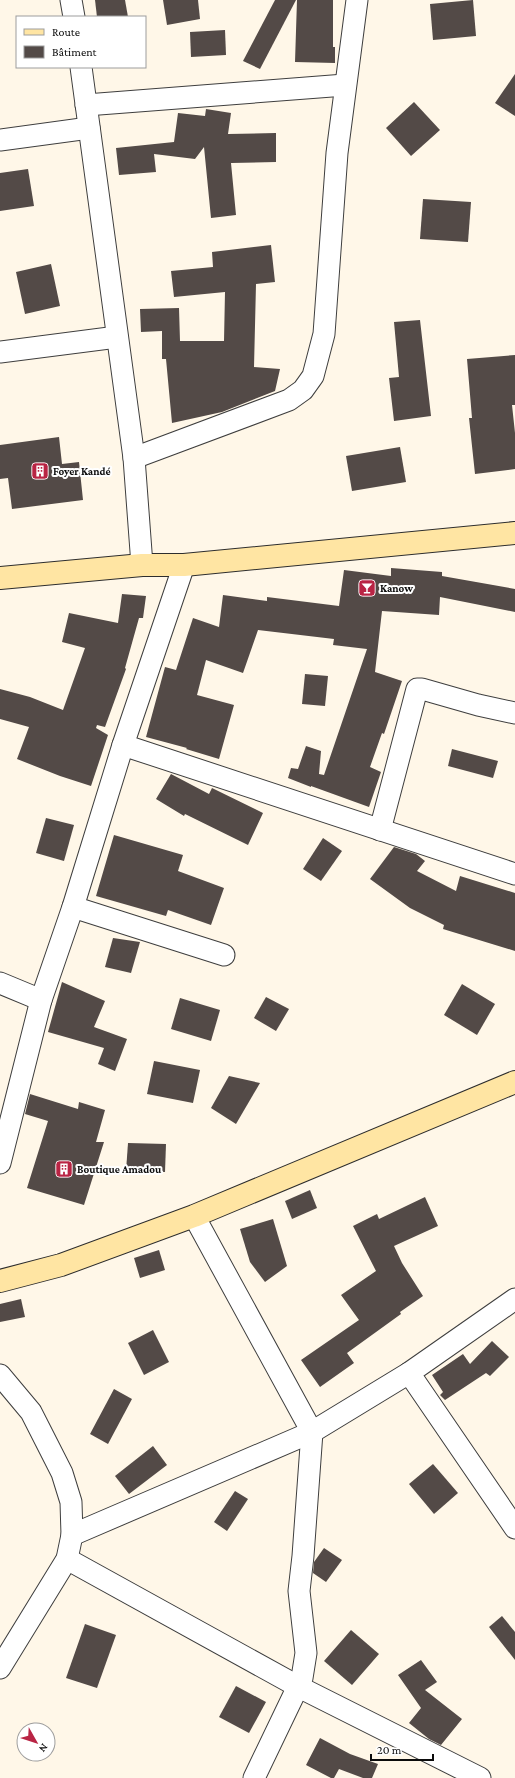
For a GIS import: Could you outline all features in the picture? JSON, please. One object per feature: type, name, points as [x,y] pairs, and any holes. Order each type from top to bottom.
[{"type":"street","points":[[71,0],[74,16]]},
{"type":"street","points":[[134,458],[289,400],[303,390],[313,376],[324,334],[337,153],[357,0]]},
{"type":"street","points":[[81,68],[134,458],[142,565]]},
{"type":"street","points":[[86,105],[345,85]]},
{"type":"street","points":[[0,140],[89,128]]},
{"type":"street","points":[[0,352],[117,337]]},
{"type":"street","points":[[0,578],[142,565],[184,565],[515,533]]},
{"type":"street","points":[[0,1163],[41,1000],[73,907],[123,745],[184,565]]},
{"type":"street","points":[[380,830],[417,689],[515,713]]},
{"type":"street","points":[[123,745],[515,874]]},
{"type":"street","points":[[73,907],[224,955]]},
{"type":"street","points":[[0,983],[41,1000]]},
{"type":"street","points":[[0,1281],[61,1265],[194,1216],[515,1082]]},
{"type":"street","points":[[194,1216],[312,1432],[299,1591],[306,1653],[302,1678],[254,1778]]},
{"type":"street","points":[[72,1536],[312,1432],[409,1373],[515,1299]]},
{"type":"street","points":[[409,1373],[515,1528]]},
{"type":"street","points":[[0,1375],[31,1412],[62,1473],[71,1502],[72,1536],[67,1559],[0,1668]]},
{"type":"street","points":[[67,1559],[299,1687],[480,1778]]},
{"type":"building","points":[[95,0],[125,0],[128,16],[97,16]]},
{"type":"building","points":[[163,0],[198,0],[200,19],[167,25]]},
{"type":"building","points":[[275,0],[296,0],[260,69],[243,61]]},
{"type":"building","points":[[297,0],[333,0],[333,47],[335,47],[335,63],[295,62]]},
{"type":"building","points":[[473,0],[476,36],[433,40],[430,4]]},
{"type":"building","points":[[225,30],[226,55],[191,57],[190,32]]},
{"type":"building","points":[[515,74],[515,116],[495,103]]},
{"type":"building","points":[[414,102],[440,130],[411,156],[386,128]]},
{"type":"building","points":[[206,109],[231,113],[228,134],[276,133],[276,162],[231,163],[236,215],[211,218],[204,147],[195,159],[154,154],[156,172],[119,175],[116,148],[174,142],[178,113],[205,116]]},
{"type":"building","points":[[28,169],[34,206],[0,211],[0,173]]},
{"type":"building","points":[[423,199],[471,202],[468,242],[420,239]]},
{"type":"building","points":[[271,245],[275,282],[256,284],[254,367],[280,369],[275,391],[222,412],[172,423],[166,359],[162,359],[162,331],[141,332],[140,309],[179,308],[180,341],[224,341],[225,292],[174,297],[171,271],[213,267],[212,252]]},
{"type":"building","points":[[51,264],[60,306],[25,314],[16,272]]},
{"type":"building","points":[[420,320],[431,416],[394,421],[389,378],[399,377],[394,322]]},
{"type":"building","points":[[515,355],[515,405],[512,405],[515,433],[515,469],[475,474],[469,418],[472,418],[467,359]]},
{"type":"building","name":"Foyer Kandé","points":[[59,437],[62,464],[79,462],[83,500],[12,509],[8,478],[0,479],[0,445]]},
{"type":"building","points":[[400,447],[406,482],[352,491],[346,456]]},
{"type":"building","points":[[391,568],[442,572],[442,576],[515,589],[515,612],[440,597],[439,615],[382,611],[375,672],[402,681],[384,734],[382,733],[370,767],[381,772],[369,807],[288,778],[291,768],[298,769],[306,746],[321,751],[319,774],[324,775],[367,649],[333,645],[334,639],[258,630],[243,673],[206,660],[197,695],[234,705],[219,759],[186,749],[187,748],[146,737],[165,667],[176,670],[193,618],[219,627],[223,595],[267,601],[267,597],[339,606],[344,570],[391,576]]},
{"type":"building","points":[[122,594],[146,596],[143,618],[139,618],[125,668],[126,669],[105,727],[97,725],[96,728],[108,735],[91,786],[60,776],[17,759],[29,727],[0,719],[0,689],[30,697],[63,710],[85,648],[62,642],[69,613],[118,623]]},
{"type":"building","points":[[305,674],[328,676],[325,706],[302,704]]},
{"type":"building","points":[[452,749],[498,761],[493,778],[448,766]]},
{"type":"building","points":[[171,774],[209,794],[212,788],[263,813],[248,845],[185,814],[184,816],[156,799]]},
{"type":"building","points":[[46,818],[74,825],[64,861],[36,853]]},
{"type":"building","points":[[114,835],[183,855],[178,871],[224,888],[211,925],[168,910],[166,916],[96,896]]},
{"type":"building","points":[[323,838],[342,851],[321,881],[303,869]]},
{"type":"building","points":[[394,847],[416,854],[425,861],[417,871],[456,891],[460,876],[515,893],[515,951],[443,929],[444,925],[410,908],[370,879]]},
{"type":"building","points":[[113,938],[140,942],[131,973],[105,967]]},
{"type":"building","points":[[62,982],[105,1001],[94,1027],[127,1039],[115,1071],[98,1064],[104,1048],[48,1032]]},
{"type":"building","points":[[462,984],[495,1004],[477,1035],[444,1015]]},
{"type":"building","points":[[266,997],[289,1009],[276,1031],[254,1018]]},
{"type":"building","points":[[180,998],[220,1010],[211,1041],[171,1029]]},
{"type":"building","points":[[154,1061],[200,1070],[193,1103],[147,1094]]},
{"type":"building","points":[[229,1076],[260,1083],[236,1124],[211,1108]]},
{"type":"building","points":[[30,1094],[78,1109],[79,1102],[105,1110],[96,1142],[104,1142],[84,1205],[27,1188],[48,1121],[25,1114]]},
{"type":"building","points":[[128,1143],[166,1144],[165,1172],[126,1171]]},
{"type":"building","points":[[310,1190],[317,1208],[292,1219],[285,1201]]},
{"type":"building","points":[[425,1197],[438,1226],[394,1246],[402,1263],[423,1296],[347,1353],[354,1363],[320,1387],[301,1360],[359,1320],[341,1295],[376,1271],[353,1226],[377,1214],[379,1219]]},
{"type":"building","points":[[273,1219],[287,1266],[265,1282],[250,1262],[240,1229]]},
{"type":"building","points":[[159,1250],[165,1270],[140,1278],[134,1258]]},
{"type":"building","points":[[21,1299],[25,1317],[0,1322],[0,1304]]},
{"type":"building","points":[[153,1330],[169,1362],[144,1375],[128,1343]]},
{"type":"building","points":[[492,1341],[509,1357],[490,1376],[486,1373],[445,1400],[440,1395],[443,1392],[432,1375],[463,1354],[470,1364]]},
{"type":"building","points":[[114,1389],[132,1399],[108,1444],[90,1434]]},
{"type":"building","points":[[153,1446],[167,1465],[129,1494],[115,1476]]},
{"type":"building","points":[[433,1464],[458,1493],[434,1514],[409,1484]]},
{"type":"building","points":[[235,1491],[248,1499],[227,1531],[214,1522]]},
{"type":"building","points":[[324,1548],[342,1560],[326,1582],[313,1573],[314,1562]]},
{"type":"building","points":[[502,1616],[515,1632],[515,1660],[489,1627]]},
{"type":"building","points":[[85,1624],[116,1635],[97,1688],[66,1678]]},
{"type":"building","points":[[351,1630],[379,1654],[352,1685],[324,1661]]},
{"type":"building","points":[[421,1660],[437,1682],[425,1690],[462,1719],[441,1745],[429,1739],[409,1723],[421,1708],[398,1675]]},
{"type":"building","points":[[236,1686],[266,1702],[249,1733],[219,1717]]},
{"type":"building","points":[[320,1738],[350,1754],[378,1764],[372,1778],[363,1778],[339,1769],[334,1778],[331,1778],[306,1765]]},
{"type":"place","name":"Foyer Kandé","points":[[40,471]]},
{"type":"place","name":"Kanow","points":[[367,588]]},
{"type":"place","name":"Boutique Amadou","points":[[64,1169]]}]
